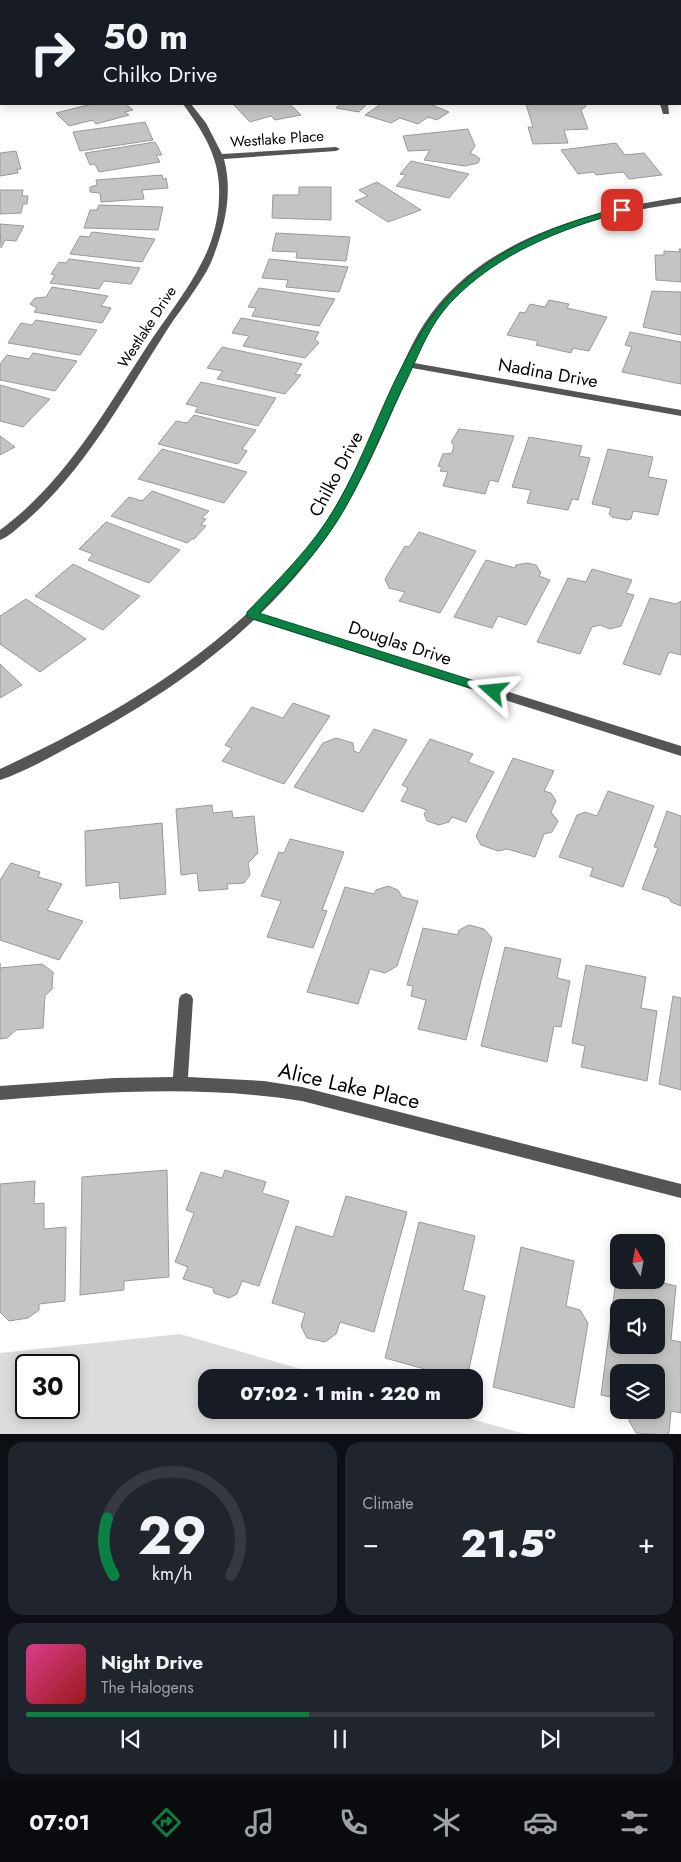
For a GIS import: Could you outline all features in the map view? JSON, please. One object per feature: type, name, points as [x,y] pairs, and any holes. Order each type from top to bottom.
[{"type":"street","name":"Westlake Drive","points":[[0,536],[60,482],[80,455],[206,262],[217,236],[223,210],[221,157],[201,121],[188,105]]},
{"type":"street","name":"Westlake Place","points":[[221,157],[336,149]]},
{"type":"street","name":"Chilko Drive","points":[[0,775],[92,729],[142,700],[204,656],[251,615],[302,561],[328,527],[357,477],[429,324],[446,302],[470,280],[502,257],[536,238],[586,219],[634,207],[681,200]]},
{"type":"street","name":"Nadina Drive","points":[[409,365],[681,413]]},
{"type":"street","name":"Douglas Drive","points":[[251,615],[681,751]]},
{"type":"street","points":[[180,1082],[186,999]]},
{"type":"street","name":"Alice Lake Place","points":[[0,1093],[180,1082],[264,1087],[302,1094],[681,1191]]},
{"type":"shaded area","points":[[180,1334],[300,1369],[198,1369],[198,1419],[472,1419],[525,1434],[0,1434],[0,1353]]},
{"type":"building","points":[[88,105],[127,105],[133,110],[125,112],[129,115],[96,124],[93,120],[69,126],[56,113]]},
{"type":"building","points":[[234,105],[291,105],[301,115],[275,120],[271,116],[250,122]]},
{"type":"building","points":[[339,105],[366,105],[359,112],[336,108]]},
{"type":"building","points":[[380,105],[432,105],[449,112],[437,120],[428,117],[418,124],[400,118],[391,123],[365,115]]},
{"type":"building","points":[[526,105],[586,106],[581,110],[588,129],[564,130],[568,143],[533,144],[528,127],[533,127]]},
{"type":"building","points":[[145,122],[153,140],[80,151],[73,132]]},
{"type":"building","points":[[468,129],[475,146],[470,154],[480,159],[478,163],[465,166],[424,160],[430,150],[408,151],[403,136]]},
{"type":"building","points":[[155,142],[162,155],[156,155],[160,162],[99,172],[95,164],[90,165],[85,153]]},
{"type":"building","points":[[616,143],[625,155],[644,153],[662,175],[629,179],[623,172],[596,175],[594,172],[578,174],[561,150]]},
{"type":"building","points":[[16,151],[21,169],[17,169],[18,173],[0,176],[0,153]]},
{"type":"building","points":[[411,161],[469,174],[449,198],[396,186],[406,175],[400,174]]},
{"type":"building","points":[[162,175],[163,179],[166,178],[168,188],[142,190],[144,199],[101,202],[100,193],[90,192],[90,187],[97,185],[96,180]]},
{"type":"building","points":[[377,182],[421,210],[388,222],[355,201],[368,196],[359,190]]},
{"type":"building","points":[[299,187],[331,187],[331,220],[272,218],[273,195],[299,195]]},
{"type":"building","points":[[0,190],[23,190],[22,196],[28,196],[27,204],[23,204],[21,213],[0,214]]},
{"type":"building","points":[[99,205],[163,207],[158,230],[84,228],[90,210],[97,210]]},
{"type":"building","points":[[0,224],[24,226],[16,241],[5,240],[1,248]]},
{"type":"building","points":[[92,232],[155,239],[142,262],[70,254],[80,236],[89,237]]},
{"type":"building","points":[[276,233],[350,237],[346,261],[296,258],[297,252],[272,251]]},
{"type":"building","points":[[679,249],[681,249],[681,282],[656,280],[655,255],[664,255],[664,251],[680,252]]},
{"type":"building","points":[[69,259],[140,268],[131,284],[104,281],[99,289],[50,283],[55,275],[51,274],[59,262],[66,263]]},
{"type":"building","points":[[269,259],[348,267],[339,292],[286,287],[288,280],[262,278]]},
{"type":"building","points":[[52,287],[108,296],[101,306],[111,308],[102,323],[34,312],[37,308],[30,304],[35,298],[46,297]]},
{"type":"building","points":[[259,288],[335,299],[319,326],[252,316],[256,308],[248,307]]},
{"type":"building","points":[[652,291],[681,292],[681,335],[643,327]]},
{"type":"building","points":[[549,300],[569,304],[567,308],[607,317],[589,351],[573,348],[571,353],[536,345],[538,341],[507,335],[520,312],[525,313],[530,304],[545,307]]},
{"type":"building","points":[[241,318],[319,332],[315,339],[319,343],[305,358],[243,346],[249,336],[232,333]]},
{"type":"building","points":[[36,320],[97,330],[80,355],[8,343],[21,323],[32,325]]},
{"type":"building","points":[[630,332],[681,342],[681,384],[622,372],[632,347],[625,345]]},
{"type":"building","points":[[222,347],[302,364],[295,374],[301,375],[285,394],[217,379],[223,371],[207,368]]},
{"type":"building","points":[[33,353],[77,361],[55,391],[0,380],[0,364],[7,355],[29,359]]},
{"type":"building","points":[[201,382],[276,398],[258,426],[195,412],[198,407],[186,404]]},
{"type":"building","points":[[0,385],[50,399],[23,427],[0,421]]},
{"type":"building","points":[[194,415],[256,430],[242,449],[247,451],[238,464],[158,444],[176,421],[187,423]]},
{"type":"building","points":[[459,429],[514,436],[498,482],[490,480],[485,494],[443,486],[448,472],[440,471],[442,467],[438,466],[443,454],[452,453],[454,446],[451,442]]},
{"type":"building","points":[[0,436],[15,447],[0,455]]},
{"type":"building","points":[[529,437],[582,446],[579,456],[590,458],[578,500],[572,499],[568,510],[527,503],[531,490],[512,487]]},
{"type":"building","points":[[162,449],[247,472],[224,503],[138,479]]},
{"type":"building","points":[[608,449],[653,457],[648,477],[667,480],[658,515],[633,511],[631,519],[627,520],[612,517],[609,514],[611,508],[592,504]]},
{"type":"building","points":[[152,491],[209,511],[202,518],[206,519],[201,525],[206,526],[194,539],[187,543],[111,516],[129,497],[142,501]]},
{"type":"building","points":[[106,522],[180,550],[149,583],[88,560],[93,554],[79,549]]},
{"type":"building","points":[[419,532],[476,551],[440,613],[399,601],[405,592],[389,588],[385,579],[405,546],[409,547]]},
{"type":"building","points":[[486,560],[515,568],[516,565],[527,563],[536,565],[541,573],[539,576],[550,580],[526,625],[498,616],[492,628],[454,617]]},
{"type":"building","points":[[73,564],[140,596],[103,630],[35,596]]},
{"type":"building","points":[[592,569],[632,580],[626,593],[634,595],[621,626],[610,629],[600,625],[592,627],[580,654],[537,642],[568,578],[586,582]]},
{"type":"building","points":[[650,598],[676,604],[681,601],[681,655],[669,652],[660,675],[623,664]]},
{"type":"building","points":[[26,599],[86,639],[40,672],[0,644],[0,616]]},
{"type":"building","points":[[0,664],[22,685],[0,698]]},
{"type":"building","points":[[293,703],[330,716],[284,784],[222,761],[232,748],[225,745],[252,707],[283,718]]},
{"type":"building","points":[[374,729],[407,740],[363,812],[294,787],[323,743],[336,738],[353,743],[354,751],[359,753]]},
{"type":"building","points":[[430,739],[473,754],[468,762],[494,772],[466,822],[452,817],[449,822],[439,825],[427,821],[424,814],[427,810],[401,801],[408,788],[402,785]]},
{"type":"building","points":[[513,758],[554,771],[544,791],[551,793],[556,801],[551,812],[558,821],[552,832],[544,834],[535,857],[507,849],[498,851],[481,845],[476,836]]},
{"type":"building","points":[[608,791],[654,806],[623,887],[590,876],[593,868],[559,857],[577,815],[585,812],[597,816]]},
{"type":"building","points":[[212,805],[213,813],[232,811],[233,818],[254,816],[258,853],[248,863],[250,875],[244,883],[227,884],[228,889],[199,891],[197,873],[181,875],[176,809]]},
{"type":"building","points":[[667,811],[681,816],[681,906],[671,902],[669,898],[642,889],[658,848],[654,847]]},
{"type":"building","points":[[162,823],[166,894],[120,899],[119,882],[86,886],[85,831]]},
{"type":"building","points":[[290,839],[344,852],[322,910],[327,911],[313,948],[267,937],[281,901],[261,896],[279,852],[284,853]]},
{"type":"building","points":[[11,863],[40,872],[38,877],[62,884],[47,910],[83,921],[59,960],[0,940],[0,880]]},
{"type":"building","points":[[388,886],[398,890],[402,897],[418,901],[397,966],[385,973],[370,969],[358,1004],[307,992],[345,887],[374,894],[376,890]]},
{"type":"building","points":[[469,925],[484,929],[492,938],[466,1040],[418,1029],[426,1000],[411,996],[413,986],[407,985],[423,928],[458,935],[459,930]]},
{"type":"building","points":[[505,947],[561,959],[557,978],[570,981],[561,1027],[554,1026],[547,1062],[481,1046]]},
{"type":"building","points":[[42,964],[53,972],[52,989],[45,996],[43,1028],[16,1030],[7,1038],[0,1039],[0,968]]},
{"type":"building","points":[[586,965],[646,977],[641,1008],[657,1011],[647,1081],[581,1067],[585,1046],[572,1043]]},
{"type":"building","points":[[673,996],[681,998],[681,1090],[659,1084]]},
{"type":"building","points":[[167,1170],[169,1277],[124,1281],[124,1290],[80,1295],[82,1177]]},
{"type":"building","points":[[225,1170],[266,1182],[262,1193],[289,1201],[259,1286],[242,1281],[237,1294],[229,1298],[214,1293],[213,1288],[183,1279],[188,1267],[175,1262],[194,1213],[186,1210],[201,1172],[222,1178]]},
{"type":"building","points":[[35,1181],[34,1204],[44,1203],[44,1229],[66,1227],[65,1301],[39,1304],[39,1310],[28,1318],[9,1321],[0,1312],[0,1184]]},
{"type":"building","points":[[346,1196],[407,1212],[374,1332],[340,1322],[336,1334],[325,1342],[307,1338],[301,1326],[305,1313],[272,1303],[296,1226],[333,1237]]},
{"type":"building","points":[[419,1222],[475,1236],[463,1290],[485,1296],[469,1369],[425,1369],[385,1358]]},
{"type":"building","points":[[521,1247],[574,1261],[566,1306],[580,1310],[588,1323],[574,1408],[493,1387]]},
{"type":"building","points":[[665,1283],[676,1286],[671,1340],[681,1342],[681,1413],[671,1411],[668,1434],[636,1433],[629,1419],[665,1419],[665,1364],[610,1364],[610,1397],[601,1395],[610,1326],[610,1354],[665,1354],[665,1299],[613,1299],[615,1289],[665,1289]]},
{"type":"route","points":[[493,691],[251,615],[302,561],[340,509],[429,324],[446,302],[480,272],[524,244],[574,223],[622,210]]}]
